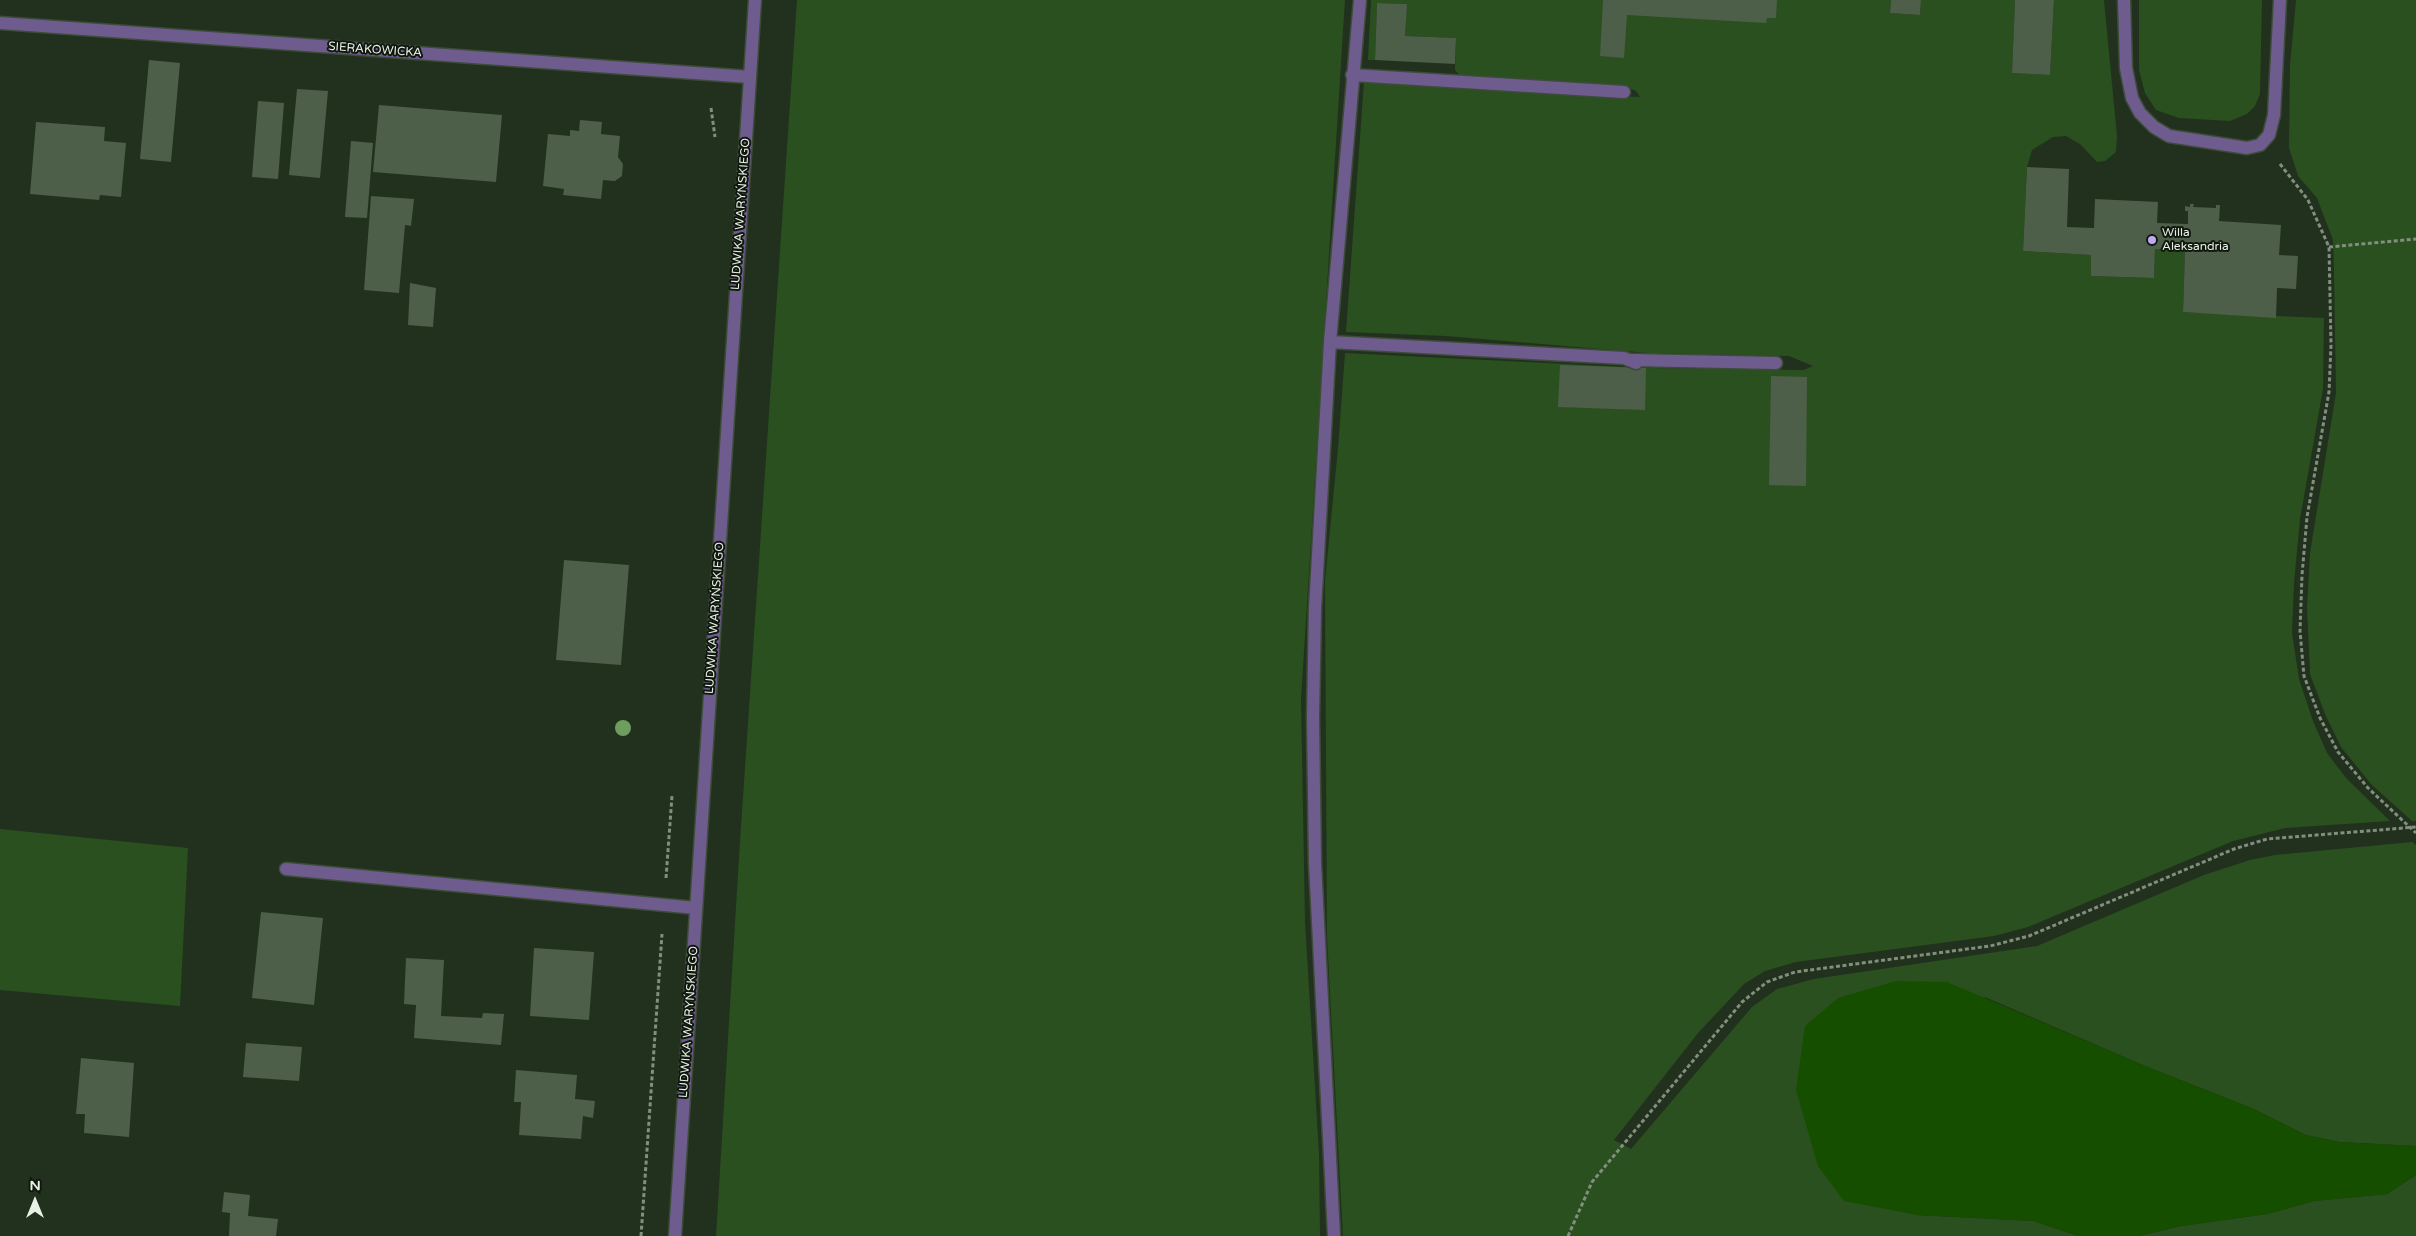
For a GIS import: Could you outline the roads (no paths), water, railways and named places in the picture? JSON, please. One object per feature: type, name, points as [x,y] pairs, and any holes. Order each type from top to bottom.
[{"type":"street","name":"LUDWIKA WARYŃSKIEGO","points":[[675,1236],[755,0]]},
{"type":"street","points":[[1334,1236],[1315,863],[1313,718],[1315,609],[1330,342],[1352,74],[1360,0]]},
{"type":"street","points":[[2124,0],[2126,68],[2132,98],[2140,113],[2154,127],[2169,136],[2246,148],[2260,145],[2269,135],[2274,115],[2280,0]]},
{"type":"street","name":"SIERAKOWICKA","points":[[0,23],[750,77]]},
{"type":"street","points":[[1352,74],[1624,92]]},
{"type":"street","points":[[1330,342],[1614,357],[1633,362],[1776,363]]},
{"type":"street","points":[[286,869],[696,908]]},
{"type":"place","name":"Willa Aleksandria","points":[[2152,240]]}]
